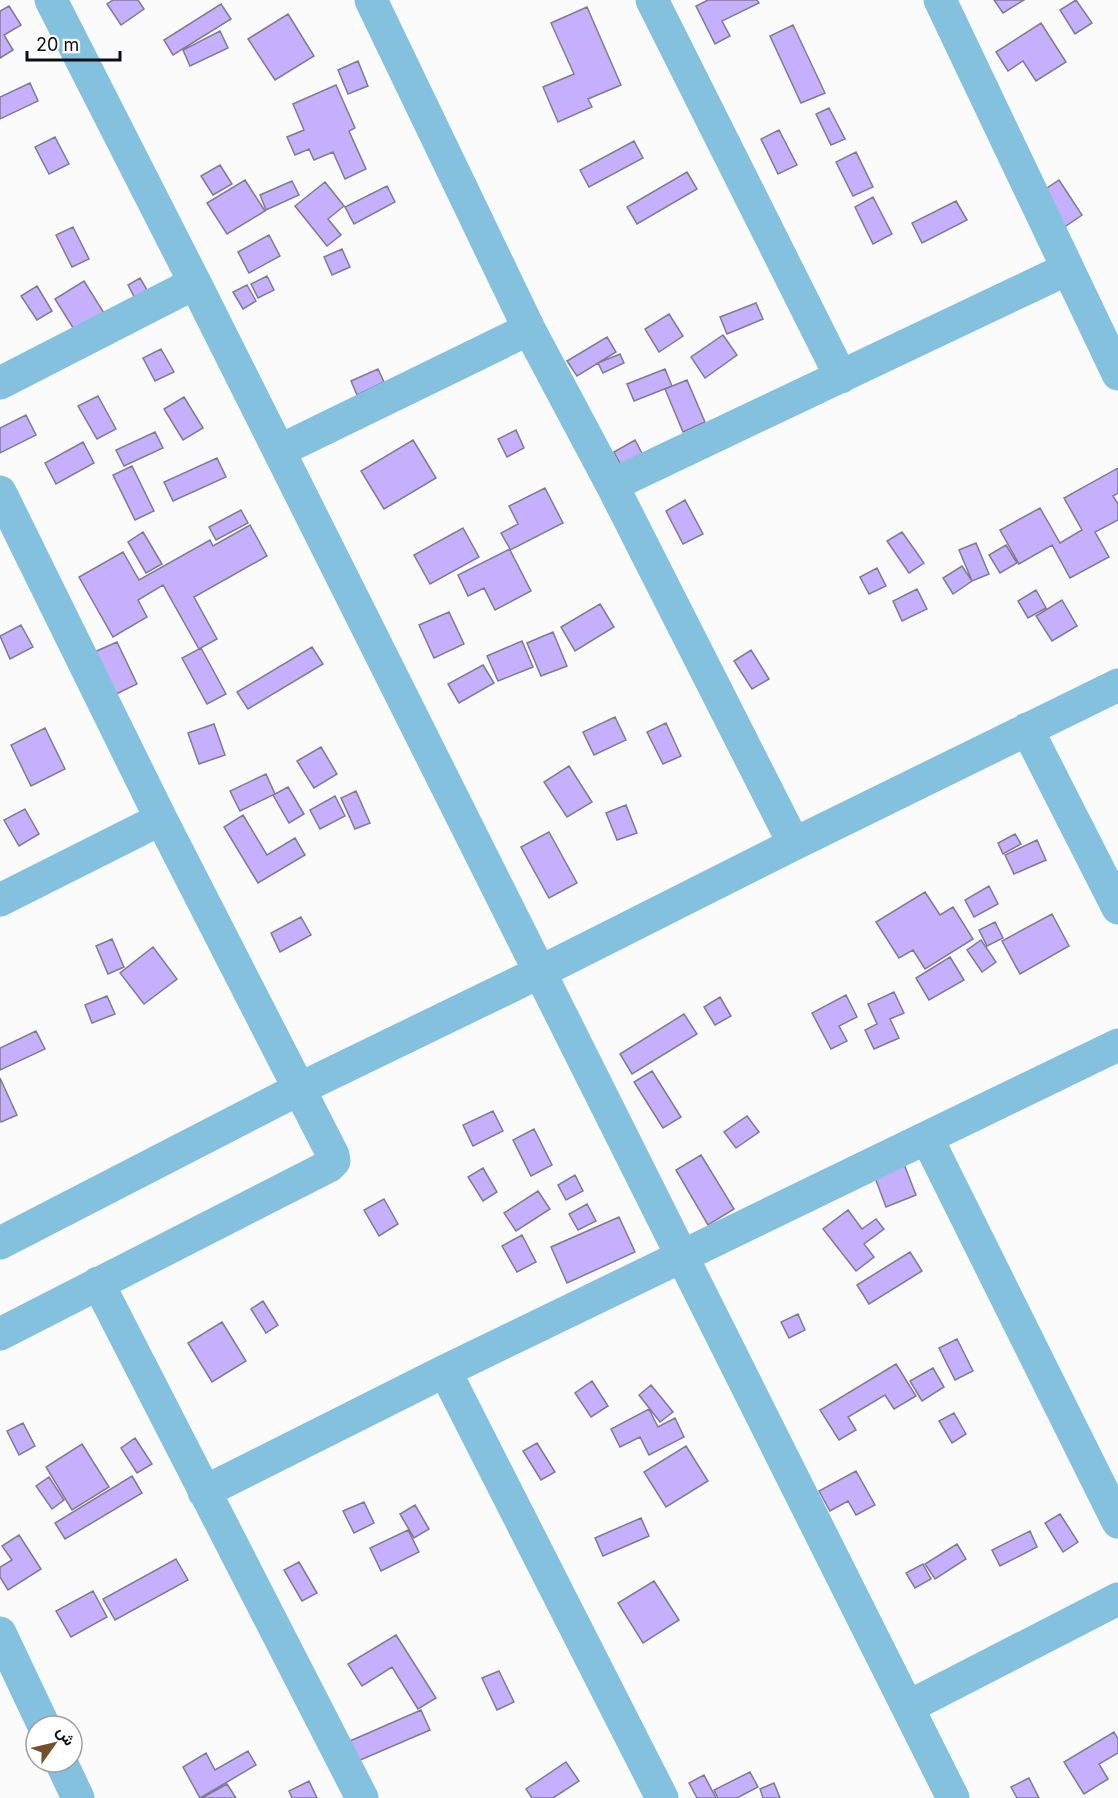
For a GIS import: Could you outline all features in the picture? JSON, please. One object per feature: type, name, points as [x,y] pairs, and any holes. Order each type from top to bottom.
[{"type":"street","points":[[51,0],[195,283],[953,1798]]},
{"type":"street","points":[[371,0],[529,329],[612,485],[794,844]]},
{"type":"street","points":[[652,0],[841,377]]},
{"type":"street","points":[[940,0],[1118,374]]},
{"type":"street","points":[[612,485],[1067,269]]},
{"type":"street","points":[[0,383],[195,283]]},
{"type":"street","points":[[279,451],[529,329]]},
{"type":"street","points":[[0,492],[161,819],[333,1155],[334,1161],[329,1166],[0,1334]]},
{"type":"street","points":[[0,1243],[299,1089],[1118,685]]},
{"type":"street","points":[[1028,729],[1118,908]]},
{"type":"street","points":[[0,900],[161,819]]},
{"type":"street","points":[[204,1492],[682,1255],[1118,1045]]},
{"type":"street","points":[[927,1138],[1118,1522]]},
{"type":"street","points":[[98,1283],[362,1798]]},
{"type":"street","points":[[445,1371],[662,1798]]},
{"type":"street","points":[[908,1707],[1118,1599]]},
{"type":"street","points":[[0,1634],[38,1714]]},
{"type":"street","points":[[67,1774],[78,1798]]},
{"type":"building","points":[[113,0],[138,0],[144,9],[121,25],[107,4]]},
{"type":"building","points":[[708,0],[757,0],[759,3],[722,21],[730,36],[715,44],[696,6]]},
{"type":"building","points":[[994,0],[1024,0],[1003,13]]},
{"type":"building","points":[[1076,0],[1092,23],[1075,34],[1060,10]]},
{"type":"building","points":[[221,4],[231,19],[173,55],[164,40]]},
{"type":"building","points":[[9,6],[21,25],[4,35],[13,50],[0,58],[0,11]]},
{"type":"building","points":[[587,7],[621,85],[588,99],[592,107],[558,122],[543,87],[574,74],[551,23]]},
{"type":"building","points":[[288,14],[314,56],[275,80],[248,39]]},
{"type":"building","points":[[1041,23],[1066,62],[1036,81],[1023,61],[1008,71],[996,52]]},
{"type":"building","points":[[793,25],[825,93],[801,103],[770,36]]},
{"type":"building","points":[[220,31],[228,48],[190,66],[183,50]]},
{"type":"building","points":[[358,61],[368,86],[348,94],[338,70]]},
{"type":"building","points":[[30,83],[38,101],[0,119],[0,97]]},
{"type":"building","points":[[336,85],[355,128],[349,131],[366,169],[345,179],[333,152],[314,160],[309,149],[295,155],[287,137],[304,130],[293,104]]},
{"type":"building","points":[[829,108],[845,139],[831,145],[816,114]]},
{"type":"building","points":[[779,130],[797,165],[778,174],[761,139]]},
{"type":"building","points":[[55,137],[69,164],[49,174],[35,147]]},
{"type":"building","points":[[634,141],[643,158],[589,187],[580,170]]},
{"type":"building","points":[[856,152],[873,187],[853,196],[836,162]]},
{"type":"building","points":[[220,165],[232,184],[213,195],[201,176]]},
{"type":"building","points":[[687,172],[697,189],[637,224],[627,207]]},
{"type":"building","points":[[245,180],[265,211],[227,234],[207,203]]},
{"type":"building","points":[[1059,180],[1082,215],[1063,228],[1041,192]]},
{"type":"building","points":[[292,181],[299,195],[266,210],[260,195]]},
{"type":"building","points":[[325,182],[344,206],[328,219],[341,235],[327,246],[295,206]]},
{"type":"building","points":[[387,186],[395,202],[354,224],[345,207]]},
{"type":"building","points":[[873,197],[892,234],[873,244],[855,207]]},
{"type":"building","points":[[956,201],[967,220],[922,243],[912,223]]},
{"type":"building","points":[[73,227],[89,259],[72,267],[56,235]]},
{"type":"building","points":[[269,235],[280,256],[249,273],[238,252]]},
{"type":"building","points":[[342,249],[350,267],[332,275],[324,257]]},
{"type":"building","points":[[267,276],[274,290],[258,298],[251,284]]},
{"type":"building","points":[[140,278],[150,295],[137,302],[128,285]]},
{"type":"building","points":[[84,281],[104,313],[75,331],[55,299]]},
{"type":"building","points":[[247,285],[256,301],[243,309],[233,292]]},
{"type":"building","points":[[37,286],[52,311],[37,320],[21,296]]},
{"type":"building","points":[[756,303],[763,319],[727,334],[720,317]]},
{"type":"building","points":[[669,314],[683,336],[659,352],[645,329]]},
{"type":"building","points":[[723,335],[737,355],[705,378],[691,357]]},
{"type":"building","points":[[607,337],[616,352],[577,376],[567,361]]},
{"type":"building","points":[[161,349],[174,372],[155,381],[143,358]]},
{"type":"building","points":[[620,354],[624,363],[603,373],[598,363]]},
{"type":"building","points":[[378,369],[384,382],[357,395],[351,381]]},
{"type":"building","points":[[665,369],[672,386],[634,401],[627,384]]},
{"type":"building","points":[[687,380],[705,422],[683,432],[665,389]]},
{"type":"building","points":[[98,396],[116,429],[97,439],[78,406]]},
{"type":"building","points":[[184,397],[203,428],[183,440],[164,409]]},
{"type":"building","points":[[26,415],[36,435],[0,453],[0,428]]},
{"type":"building","points":[[516,430],[524,448],[507,457],[498,439]]},
{"type":"building","points":[[155,432],[163,448],[124,466],[116,450]]},
{"type":"building","points":[[413,440],[436,478],[384,509],[361,471]]},
{"type":"building","points":[[635,440],[645,459],[624,471],[614,452]]},
{"type":"building","points":[[83,442],[94,463],[56,484],[45,463]]},
{"type":"building","points":[[217,458],[226,477],[173,501],[164,482]]},
{"type":"building","points":[[132,466],[154,511],[135,520],[113,475]]},
{"type":"building","points":[[1118,468],[1118,493],[1113,496],[1118,504],[1118,520],[1095,532],[1109,557],[1070,578],[1052,545],[1019,564],[1000,530],[1040,508],[1060,543],[1082,530],[1064,498]]},
{"type":"building","points":[[545,488],[563,523],[510,550],[531,591],[495,610],[484,588],[468,596],[458,575],[510,549],[501,533],[518,524],[509,506]]},
{"type":"building","points":[[685,500],[703,534],[683,544],[666,511]]},
{"type":"building","points":[[241,510],[248,523],[216,540],[209,527]]},
{"type":"building","points":[[250,525],[267,556],[194,597],[217,639],[199,649],[163,585],[138,600],[147,617],[113,637],[79,577],[123,552],[139,580],[210,540],[213,546]]},
{"type":"building","points":[[463,528],[479,557],[430,584],[414,555]]},
{"type":"building","points":[[143,532],[162,564],[146,573],[128,542]]},
{"type":"building","points":[[902,532],[924,563],[909,573],[887,541]]},
{"type":"building","points":[[976,543],[989,574],[972,581],[959,550]]},
{"type":"building","points":[[1006,545],[1017,563],[1000,573],[989,555]]},
{"type":"building","points":[[962,566],[972,581],[953,594],[943,578]]},
{"type":"building","points":[[877,568],[886,586],[869,594],[860,577]]},
{"type":"building","points":[[917,589],[927,609],[902,621],[893,601]]},
{"type":"building","points":[[1036,590],[1046,608],[1028,618],[1018,601]]},
{"type":"building","points":[[1062,600],[1077,626],[1052,641],[1036,616]]},
{"type":"building","points":[[600,604],[614,627],[575,651],[561,627]]},
{"type":"building","points":[[449,612],[464,644],[434,658],[419,625]]},
{"type":"building","points":[[21,625],[33,647],[10,659],[0,636]]},
{"type":"building","points":[[553,632],[567,666],[541,676],[527,643]]},
{"type":"building","points":[[522,641],[533,667],[498,681],[487,656]]},
{"type":"building","points":[[117,642],[137,684],[110,697],[90,654]]},
{"type":"building","points":[[312,647],[323,664],[248,709],[237,692]]},
{"type":"building","points":[[201,648],[226,694],[207,704],[182,658]]},
{"type":"building","points":[[751,650],[769,679],[752,689],[734,661]]},
{"type":"building","points":[[483,665],[494,683],[459,703],[448,684]]},
{"type":"building","points":[[615,717],[626,740],[594,755],[583,732]]},
{"type":"building","points":[[666,723],[681,756],[663,764],[647,732]]},
{"type":"building","points":[[214,724],[225,755],[199,764],[188,733]]},
{"type":"building","points":[[45,728],[65,769],[31,786],[11,745]]},
{"type":"building","points":[[321,747],[337,774],[314,788],[297,761]]},
{"type":"building","points":[[569,766],[592,802],[567,817],[544,782]]},
{"type":"building","points":[[266,774],[275,794],[240,811],[230,791]]},
{"type":"building","points":[[288,787],[304,814],[289,823],[273,795]]},
{"type":"building","points":[[356,791],[370,823],[355,829],[341,798]]},
{"type":"building","points":[[335,796],[345,816],[320,829],[310,810]]},
{"type":"building","points":[[626,805],[637,833],[617,840],[606,813]]},
{"type":"building","points":[[25,809],[39,834],[19,846],[4,820]]},
{"type":"building","points":[[243,815],[267,855],[295,838],[305,855],[258,883],[224,827]]},
{"type":"building","points":[[549,832],[577,883],[549,898],[521,847]]},
{"type":"building","points":[[1015,834],[1021,844],[1003,854],[998,843]]},
{"type":"building","points":[[1037,840],[1046,860],[1014,874],[1005,855]]},
{"type":"building","points":[[989,886],[998,904],[974,917],[965,900]]},
{"type":"building","points":[[925,892],[940,915],[953,907],[973,939],[925,969],[913,950],[899,958],[876,922]]},
{"type":"building","points":[[1052,914],[1069,946],[1020,974],[1002,941]]},
{"type":"building","points":[[301,917],[311,935],[280,952],[271,933]]},
{"type":"building","points":[[995,922],[1003,938],[987,946],[979,930]]},
{"type":"building","points":[[112,939],[124,967],[108,974],[96,946]]},
{"type":"building","points":[[981,940],[996,962],[982,972],[967,950]]},
{"type":"building","points":[[153,947],[177,979],[144,1004],[120,973]]},
{"type":"building","points":[[950,957],[964,980],[929,1000],[916,978]]},
{"type":"building","points":[[894,992],[904,1013],[890,1019],[899,1038],[874,1049],[865,1030],[877,1024],[868,1004]]},
{"type":"building","points":[[846,995],[857,1017],[839,1026],[847,1041],[831,1049],[812,1013]]},
{"type":"building","points":[[107,996],[115,1014],[92,1023],[85,1005]]},
{"type":"building","points":[[720,997],[731,1016],[715,1025],[704,1007]]},
{"type":"building","points":[[684,1014],[697,1034],[632,1074],[620,1054]]},
{"type":"building","points":[[36,1031],[45,1049],[0,1070],[0,1048]]},
{"type":"building","points":[[652,1071],[681,1117],[663,1128],[634,1082]]},
{"type":"building","points":[[0,1078],[17,1115],[1,1122],[0,1120]]},
{"type":"building","points":[[493,1111],[503,1131],[473,1146],[463,1125]]},
{"type":"building","points":[[747,1116],[759,1132],[736,1148],[724,1132]]},
{"type":"building","points":[[534,1129],[552,1165],[531,1176],[513,1140]]},
{"type":"building","points":[[701,1155],[734,1209],[708,1225],[676,1170]]},
{"type":"building","points":[[904,1164],[916,1195],[886,1207],[874,1175]]},
{"type":"building","points":[[483,1168],[497,1192],[483,1201],[468,1177]]},
{"type":"building","points":[[575,1175],[583,1191],[566,1200],[558,1185]]},
{"type":"building","points":[[538,1191],[550,1209],[516,1231],[504,1213]]},
{"type":"building","points":[[384,1199],[398,1224],[379,1236],[364,1210]]},
{"type":"building","points":[[587,1204],[596,1221],[578,1230],[569,1214]]},
{"type":"building","points":[[848,1210],[862,1229],[876,1219],[884,1229],[864,1244],[874,1257],[856,1271],[823,1229]]},
{"type":"building","points":[[619,1217],[635,1252],[567,1283],[551,1247]]},
{"type":"building","points":[[522,1235],[536,1262],[517,1272],[502,1246]]},
{"type":"building","points":[[910,1252],[922,1271],[869,1304],[857,1285]]},
{"type":"building","points":[[263,1301],[278,1325],[266,1333],[251,1309]]},
{"type":"building","points":[[798,1314],[805,1330],[789,1338],[781,1322]]},
{"type":"building","points":[[222,1322],[246,1361],[212,1382],[188,1343]]},
{"type":"building","points":[[957,1339],[973,1371],[955,1380],[939,1348]]},
{"type":"building","points":[[896,1364],[916,1396],[894,1409],[885,1395],[848,1417],[856,1430],[839,1440],[820,1410]]},
{"type":"building","points":[[933,1368],[944,1387],[922,1401],[910,1381]]},
{"type":"building","points":[[592,1381],[608,1406],[591,1417],[575,1393]]},
{"type":"building","points":[[651,1385],[673,1412],[660,1422],[639,1395]]},
{"type":"building","points":[[649,1409],[658,1427],[675,1418],[684,1437],[649,1455],[640,1437],[620,1447],[611,1429]]},
{"type":"building","points":[[954,1413],[966,1434],[952,1443],[939,1421]]},
{"type":"building","points":[[23,1423],[35,1446],[19,1455],[7,1431]]},
{"type":"building","points":[[135,1438],[152,1464],[137,1473],[121,1448]]},
{"type":"building","points":[[537,1443],[555,1472],[541,1480],[523,1451]]},
{"type":"building","points":[[82,1444],[109,1487],[72,1510],[46,1467]]},
{"type":"building","points":[[686,1446],[708,1481],[666,1507],[644,1472]]},
{"type":"building","points":[[856,1471],[875,1505],[856,1515],[848,1501],[830,1511],[819,1491]]},
{"type":"building","points":[[132,1476],[142,1493],[65,1539],[55,1523]]},
{"type":"building","points":[[49,1477],[64,1500],[52,1509],[36,1486]]},
{"type":"building","points":[[364,1502],[374,1523],[354,1533],[343,1511]]},
{"type":"building","points":[[415,1505],[429,1529],[414,1538],[400,1514]]},
{"type":"building","points":[[1060,1514],[1078,1542],[1063,1552],[1045,1523]]},
{"type":"building","points":[[641,1518],[649,1536],[603,1556],[595,1538]]},
{"type":"building","points":[[408,1530],[419,1552],[381,1571],[370,1548]]},
{"type":"building","points":[[1030,1531],[1037,1547],[1000,1566],[992,1550]]},
{"type":"building","points":[[19,1535],[41,1569],[8,1590],[0,1577],[0,1567],[12,1560],[2,1546]]},
{"type":"building","points":[[957,1544],[966,1559],[935,1579],[925,1564]]},
{"type":"building","points":[[176,1559],[188,1580],[115,1620],[103,1599]]},
{"type":"building","points":[[299,1562],[317,1593],[302,1601],[284,1570]]},
{"type":"building","points":[[923,1564],[931,1579],[915,1588],[906,1573]]},
{"type":"building","points":[[654,1581],[679,1620],[643,1643],[618,1603]]},
{"type":"building","points":[[93,1591],[107,1617],[71,1637],[56,1611]]},
{"type":"building","points":[[396,1635],[436,1698],[418,1709],[392,1667],[362,1686],[348,1664]]},
{"type":"building","points":[[499,1671],[514,1702],[497,1710],[482,1678]]},
{"type":"building","points":[[421,1710],[430,1730],[358,1761],[350,1741]]},
{"type":"building","points":[[1114,1732],[1118,1739],[1118,1753],[1099,1764],[1108,1779],[1084,1794],[1064,1762]]},
{"type":"building","points":[[248,1751],[256,1765],[200,1798],[183,1767],[206,1753],[215,1770]]},
{"type":"building","points":[[566,1762],[579,1781],[553,1798],[532,1798],[526,1789]]},
{"type":"building","points":[[750,1772],[758,1787],[737,1798],[718,1798],[714,1790]]},
{"type":"building","points":[[704,1775],[716,1798],[697,1798],[689,1783]]},
{"type":"building","points":[[1029,1778],[1039,1798],[1017,1798],[1011,1787]]},
{"type":"building","points":[[309,1781],[317,1798],[292,1798],[289,1791]]},
{"type":"building","points":[[774,1783],[780,1798],[763,1798],[760,1789]]},
{"type":"building","points":[[227,1784],[236,1798],[202,1798]]}]
